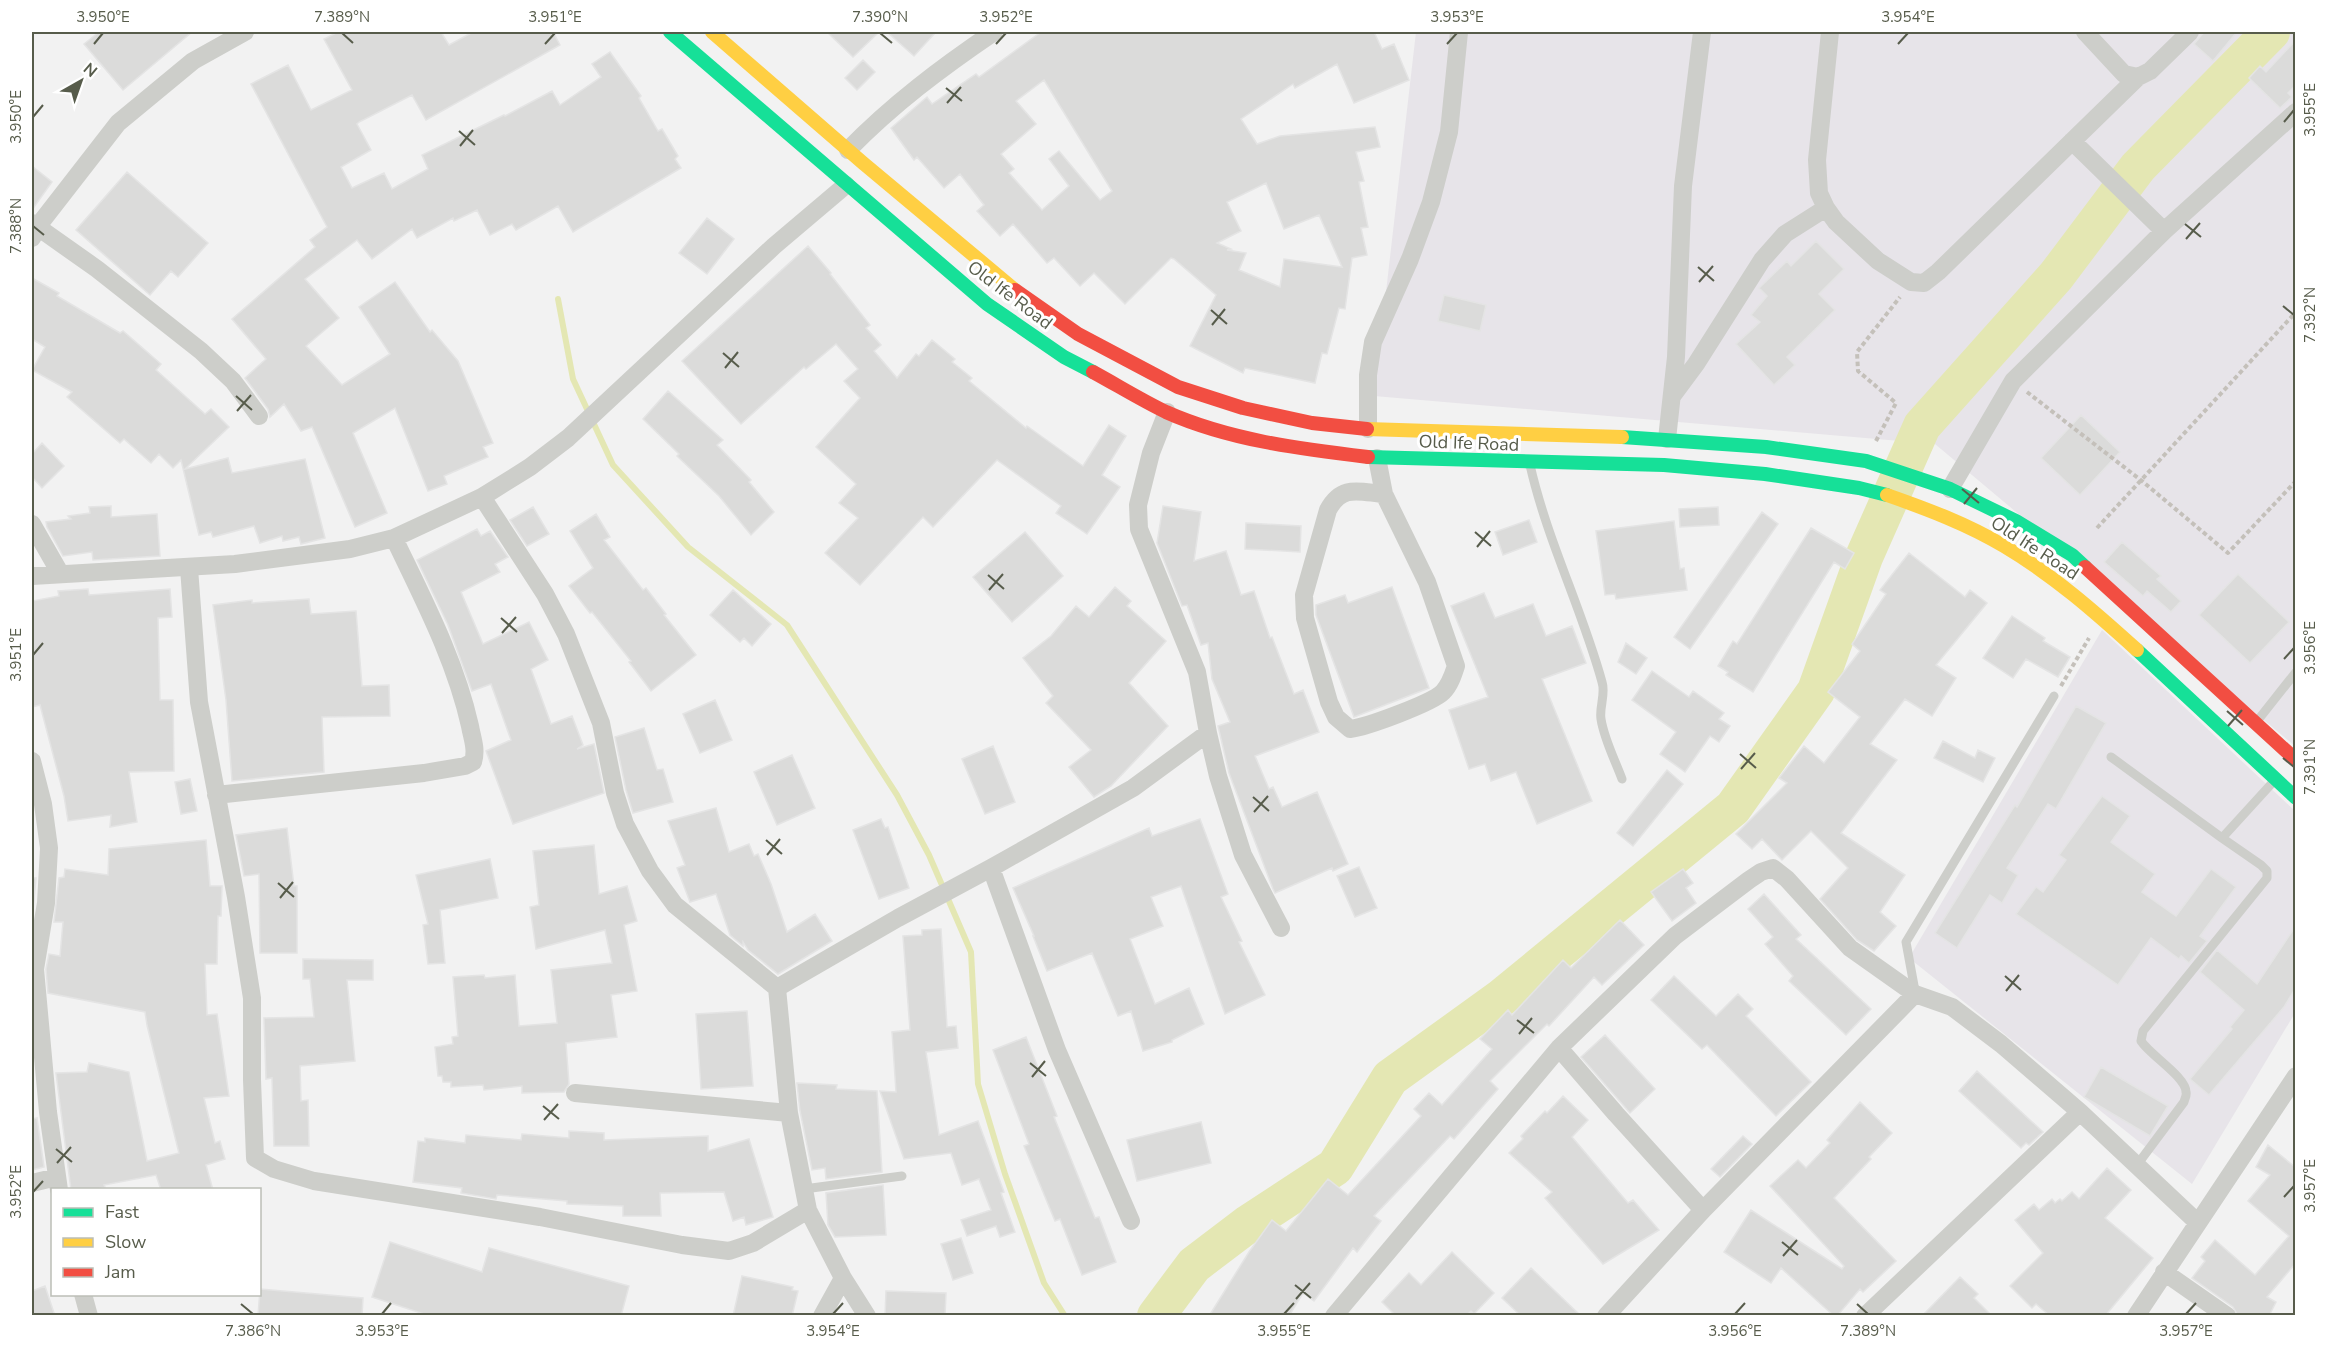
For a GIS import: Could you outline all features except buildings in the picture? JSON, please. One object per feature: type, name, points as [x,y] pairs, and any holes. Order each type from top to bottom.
[{"type":"main road","name":"Old Ife Road","points":[[670,32],[987,304],[1064,357],[1167,412],[1235,435],[1306,450],[1377,458],[1664,465],[1765,474],[1884,494],[1941,514],[2003,545],[2062,566],[2101,617],[2295,798]]},
{"type":"main road","name":"Old Ife Road","points":[[712,32],[1003,281],[1078,334],[1178,387],[1243,408],[1312,423],[1368,429],[1667,440],[1766,447],[1866,461],[1916,476],[1950,489],[2016,521],[2062,566],[2255,723],[2295,760]]},
{"type":"main road","points":[[896,227],[914,207]]},
{"type":"main road","points":[[1859,488],[1866,461]]},
{"type":"street","points":[[244,32],[193,61],[118,123],[34,229],[106,276],[201,351],[233,381],[259,416]]},
{"type":"street","points":[[848,150],[891,108],[940,69],[994,32]]},
{"type":"street","points":[[1368,429],[1368,375],[1374,342],[1410,259],[1431,202],[1449,132],[1459,32]]},
{"type":"street","points":[[1667,440],[1673,395],[1683,186],[1702,32]]},
{"type":"street","points":[[1830,32],[1817,160],[1819,193],[1836,222],[1878,261],[1911,282],[1924,283],[2077,145],[2138,77],[2150,70],[2185,33]]},
{"type":"street","points":[[2085,32],[2124,74],[2138,77]]},
{"type":"street","points":[[1950,489],[2013,381],[2160,227],[2295,112]]},
{"type":"street","points":[[2077,145],[2160,227]]},
{"type":"street","points":[[32,576],[189,568],[314,555],[393,538],[482,496],[530,467],[568,438],[774,246],[846,184]]},
{"type":"street","points":[[1673,395],[1696,364],[1762,260],[1785,234],[1826,208]]},
{"type":"street","points":[[1167,412],[1151,453],[1138,505],[1140,529],[1148,555],[1197,672],[1218,776],[1239,846],[1281,928]]},
{"type":"street","points":[[1377,458],[1384,494],[1427,582],[1456,666],[1453,678],[1444,691],[1432,700],[1350,729],[1336,717],[1329,702],[1305,618],[1304,595],[1328,510],[1333,500],[1348,491],[1384,494]]},
{"type":"street","points":[[482,496],[545,594],[566,634],[601,723],[615,793],[622,813],[650,871],[675,905],[777,988],[789,1113],[808,1210],[843,1278],[867,1316]]},
{"type":"street","points":[[32,524],[60,573]]},
{"type":"street","points":[[216,795],[424,772],[465,766],[473,762],[475,748],[462,692],[431,616],[393,538]]},
{"type":"street","points":[[189,568],[199,702],[252,998],[255,1158],[274,1169],[314,1181],[540,1217],[729,1251],[753,1243],[808,1210]]},
{"type":"street","points":[[777,988],[1133,788],[1208,733]]},
{"type":"street","points":[[32,761],[43,804],[50,848],[46,903],[35,969],[48,1112],[58,1183],[32,1183]]},
{"type":"street","points":[[991,868],[1057,1050],[1131,1221]]},
{"type":"street","points":[[1334,1316],[1559,1048],[1675,936],[1749,880],[1773,868],[1787,879],[1850,948],[1915,994],[1952,1007],[2001,1044],[2080,1112],[2197,1222]]},
{"type":"street","points":[[1606,1316],[1703,1210],[1915,994]]},
{"type":"street","points":[[1559,1048],[1703,1210]]},
{"type":"street","points":[[2136,1316],[2295,1076]]},
{"type":"street","points":[[575,1093],[789,1113]]},
{"type":"street","points":[[1865,1316],[2080,1112]]},
{"type":"street","points":[[2164,1272],[2227,1316]]},
{"type":"street","points":[[822,1316],[843,1278]]},
{"type":"street","points":[[84,1296],[89,1316]]},
{"type":"lane","points":[[1530,463],[1546,526],[1590,641],[1604,686],[1600,716],[1622,779]]},
{"type":"lane","points":[[2255,723],[2295,672]]},
{"type":"lane","points":[[1915,994],[1906,942],[2054,696]]},
{"type":"lane","points":[[2111,756],[2267,871],[2267,878],[2143,1031],[2141,1041],[2146,1048],[2183,1083],[2187,1092],[2184,1102],[2137,1165]]},
{"type":"lane","points":[[2222,838],[2276,779]]},
{"type":"lane","points":[[804,1189],[902,1176]]},
{"type":"path","points":[[1866,461],[1896,403],[1858,371],[1857,352],[1911,282]]},
{"type":"path","points":[[2097,528],[2295,312]]},
{"type":"path","points":[[2013,381],[2142,481],[2228,553],[2295,481]]},
{"type":"path","points":[[2054,696],[2101,617]]},
{"type":"shaded area","points":[[1416,32],[2295,32],[2295,746],[1935,444],[1374,396]]},
{"type":"shaded area","points":[[2102,630],[2295,811],[2295,1013],[2192,1184],[1909,958]]},
{"type":"waterway","points":[[1156,1316],[1194,1265],[1248,1224],[1335,1167],[1390,1078],[1501,998],[1733,808],[1816,691],[1864,557],[1922,426],[2056,276],[2138,167],[2271,32]]},
{"type":"waterway","points":[[558,299],[573,379],[613,465],[688,547],[787,625],[897,795],[929,855],[971,952],[978,1084],[1005,1174],[1044,1283],[1065,1316]]},
{"type":"traffic: fast","points":[[670,32],[987,304],[1064,357],[1093,372]]},
{"type":"traffic: fast","points":[[1622,437],[1766,447],[1866,461],[1950,489],[2016,521],[2072,555],[2085,567]]},
{"type":"traffic: fast","points":[[1368,457],[1664,465],[1765,474],[1859,488],[1887,495]]},
{"type":"traffic: fast","points":[[2137,650],[2296,798]]},
{"type":"traffic: slow","points":[[712,32],[863,163],[1015,290]]},
{"type":"traffic: slow","points":[[1367,429],[1622,437]]},
{"type":"traffic: slow","points":[[1887,495],[1976,531],[2022,557],[2057,582],[2137,650]]},
{"type":"traffic: jam","points":[[1015,290],[1078,334],[1178,387],[1243,408],[1312,423],[1367,429]]},
{"type":"traffic: jam","points":[[1093,372],[1166,412],[1215,430],[1291,447],[1368,457]]},
{"type":"traffic: jam","points":[[2085,567],[2296,760]]}]
